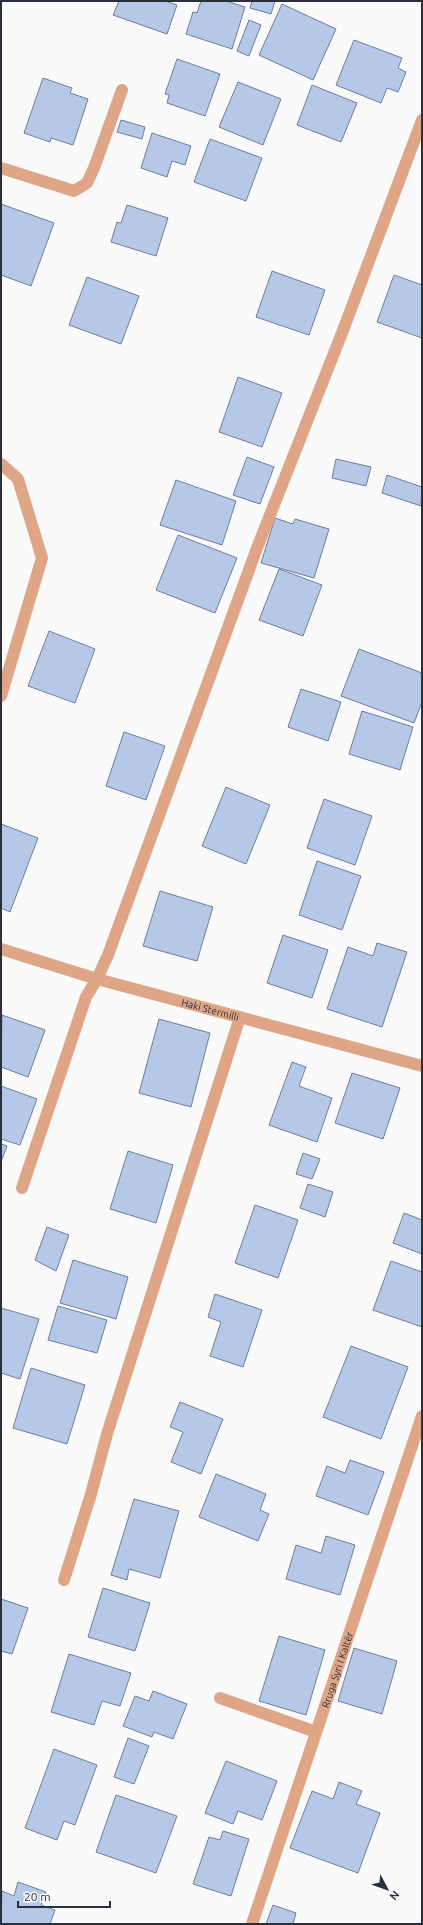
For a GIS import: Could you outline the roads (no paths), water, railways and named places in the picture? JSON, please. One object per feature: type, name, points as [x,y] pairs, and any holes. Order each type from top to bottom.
[{"type":"street","points":[[1,168],[74,191],[87,183],[94,168],[122,90]]},
{"type":"street","points":[[22,1188],[86,997],[97,979],[111,948],[257,548],[342,333],[422,120]]},
{"type":"street","points":[[1,464],[18,479],[42,558],[1,696]]},
{"type":"street","name":"Haki Stermilli","points":[[1,948],[97,979],[422,1065]]},
{"type":"street","points":[[64,1580],[107,1434],[240,1016]]},
{"type":"street","name":"Rruga Syri I Kaltër","points":[[252,1924],[422,1416]]},
{"type":"street","points":[[220,1698],[316,1732]]}]
